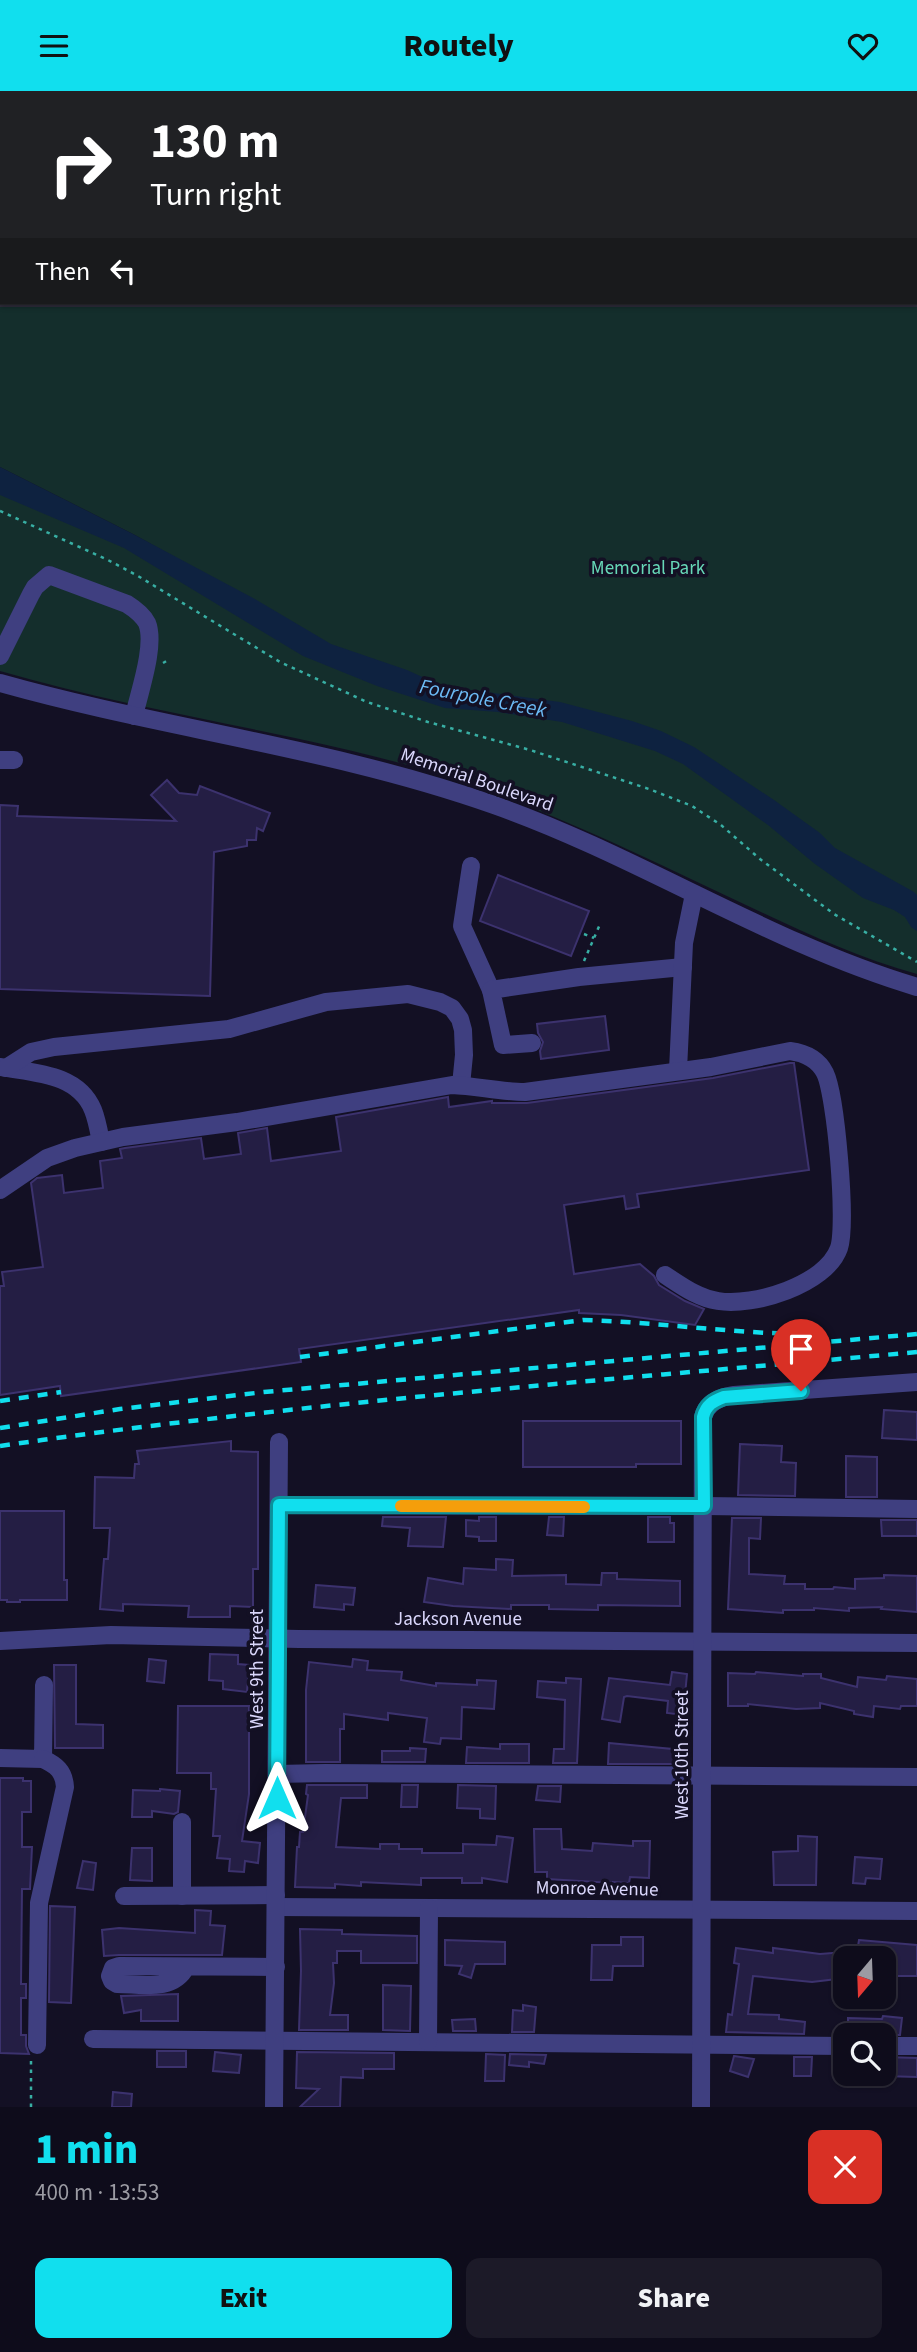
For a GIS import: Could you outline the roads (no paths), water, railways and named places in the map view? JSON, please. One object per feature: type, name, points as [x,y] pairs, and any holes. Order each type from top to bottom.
[{"type":"street","points":[[0,656],[31,594],[49,575],[127,604],[146,622],[150,640],[134,716]]},
{"type":"street","name":"Memorial Boulevard","points":[[0,684],[134,716],[337,759],[443,787],[546,825],[806,947],[917,987]]},
{"type":"street","points":[[471,866],[462,926],[491,989],[503,1045],[532,1042]]},
{"type":"street","points":[[678,1070],[684,943],[694,894]]},
{"type":"street","points":[[491,989],[683,967]]},
{"type":"street","points":[[3,1067],[31,1052],[54,1047],[229,1029],[326,1002],[408,994],[440,1002],[452,1008],[460,1019],[464,1055],[461,1085]]},
{"type":"street","points":[[0,1189],[47,1158],[75,1147],[101,1142],[461,1085],[505,1092],[525,1092],[711,1067],[790,1051],[801,1052],[820,1065],[830,1088],[842,1210],[838,1249],[831,1263],[820,1274],[785,1290],[735,1303],[716,1301],[687,1290],[666,1275]]},
{"type":"street","points":[[3,1067],[46,1074],[68,1082],[92,1108],[101,1142]]},
{"type":"street","name":"West 10th Street","points":[[701,2107],[705,1409],[724,1397],[734,1395],[917,1382]]},
{"type":"street","name":"West 9th Street","points":[[274,2107],[279,1442]]},
{"type":"street","points":[[279,1505],[917,1509]]},
{"type":"street","name":"Jackson Avenue","points":[[0,1641],[111,1635],[917,1643]]},
{"type":"street","points":[[43,1759],[44,1685]]},
{"type":"street","points":[[0,1758],[43,1759],[61,1771],[65,1787],[39,1903],[34,2053]]},
{"type":"street","points":[[277,1774],[917,1777]]},
{"type":"street","points":[[182,1822],[182,1896]]},
{"type":"street","name":"Monroe Avenue","points":[[124,1896],[182,1896],[429,1908],[917,1911]]},
{"type":"street","points":[[428,2042],[429,1908]]},
{"type":"street","points":[[186,1967],[276,1967]]},
{"type":"street","points":[[93,2039],[833,2046]]},
{"type":"street","points":[[896,2046],[917,2046]]},
{"type":"water","name":"Fourpole Creek","points":[[0,467],[253,598],[331,644],[407,670],[442,686],[560,702],[632,721],[694,747],[774,800],[820,833],[835,848],[914,892],[917,895],[917,931],[905,917],[863,898],[815,864],[768,825],[683,764],[655,751],[562,722],[498,712],[445,708],[377,686],[303,656],[124,548],[0,495]]},
{"type":"railway","points":[[300,1357],[583,1320],[760,1333],[820,1334]]},
{"type":"railway","points":[[0,1428],[120,1409],[264,1392],[917,1334]]},
{"type":"railway","points":[[0,1446],[343,1404],[917,1352]]},
{"type":"railway","points":[[0,1401],[61,1392]]},
{"type":"park label","name":"Memorial Park","points":[[648,568]]}]
